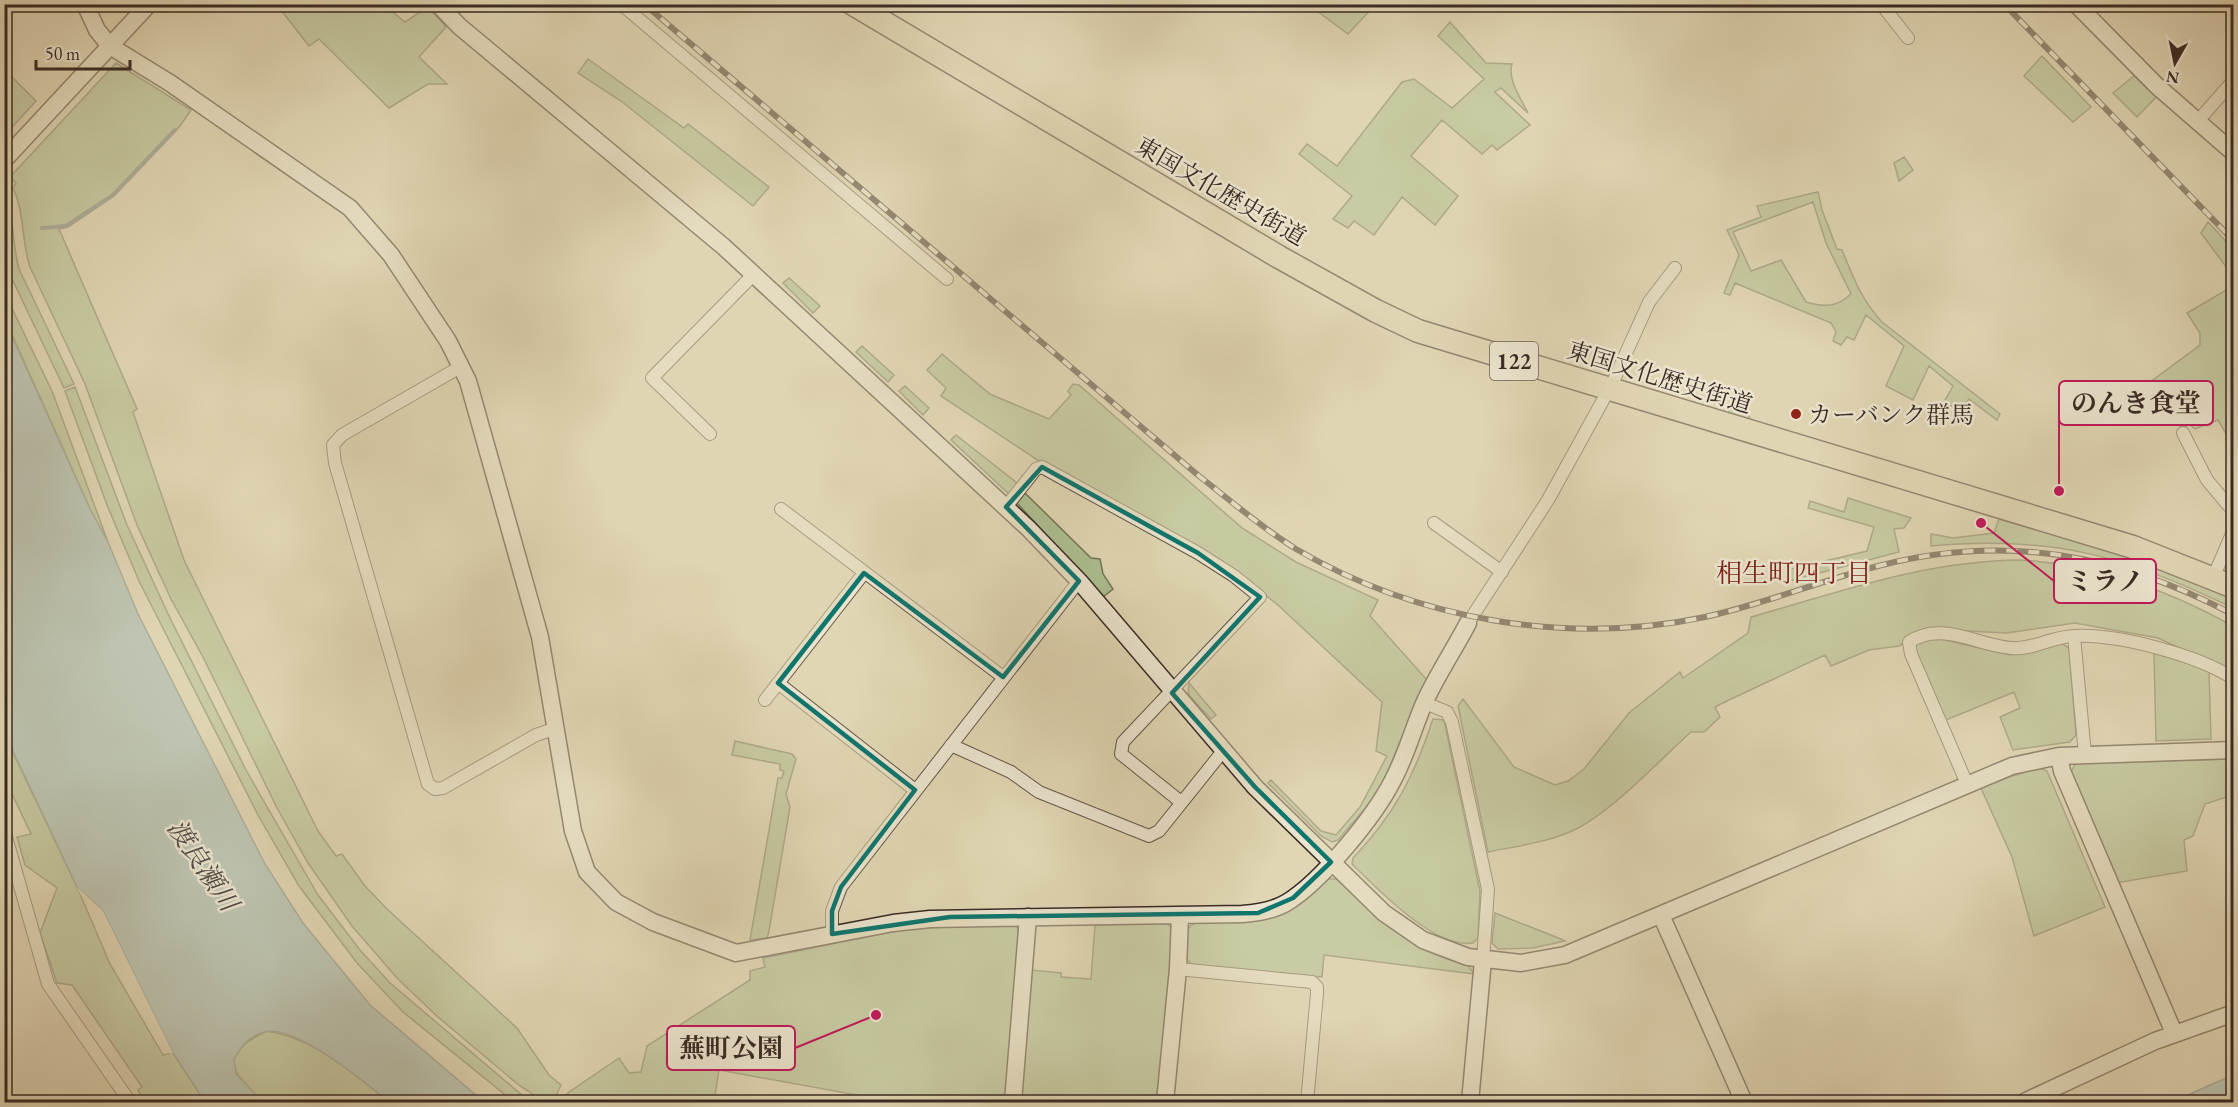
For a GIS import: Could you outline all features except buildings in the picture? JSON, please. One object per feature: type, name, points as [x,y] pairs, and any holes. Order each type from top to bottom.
[{"type":"highway","name":"東国文化歴史街道","points":[[853,4],[1376,311],[1418,331],[2133,547],[2223,583]]},
{"type":"street","points":[[85,4],[97,30],[110,46],[170,83],[350,208],[391,255],[462,366],[538,627],[573,831],[580,858],[597,886],[616,902],[653,922],[736,953],[832,934],[930,919],[1258,913],[1271,910],[1293,898],[1331,862],[1381,802],[1401,765],[1425,703],[1468,623],[1548,500],[1608,389],[1648,302],[1675,268]]},
{"type":"street","points":[[4,160],[149,4]]},
{"type":"street","points":[[438,4],[459,26],[754,274],[1006,507],[1079,582],[1171,692],[1269,802],[1384,913],[1410,933],[1451,952],[1483,960],[1521,963],[1566,955],[2018,764],[2059,756],[2234,750]]},
{"type":"street","points":[[621,4],[947,279]]},
{"type":"street","points":[[1881,4],[1908,38]]},
{"type":"street","points":[[2076,4],[2136,65],[2234,153]]},
{"type":"street","points":[[2197,122],[2234,80]]},
{"type":"street","points":[[710,434],[652,378],[754,274]]},
{"type":"street","points":[[462,366],[342,435],[333,445],[335,463],[428,784],[435,789],[443,788],[536,735],[556,728]]},
{"type":"street","points":[[2183,433],[2207,480],[2234,512]]},
{"type":"street","points":[[1006,507],[1036,469],[1042,467],[1197,552],[1234,576],[1260,597],[1123,742],[1120,748],[1121,754],[1181,802]]},
{"type":"street","points":[[781,509],[1003,677]]},
{"type":"street","points":[[1434,523],[1502,572]]},
{"type":"street","points":[[2223,583],[2234,529]]},
{"type":"street","points":[[765,700],[864,573]]},
{"type":"street","points":[[832,934],[832,911],[841,887],[1079,582]]},
{"type":"street","points":[[1967,784],[1909,642],[1924,635],[1950,634],[2016,648],[2074,636],[2177,653],[2220,670],[2234,679]]},
{"type":"street","points":[[2074,636],[2085,755]]},
{"type":"street","points":[[778,684],[915,790]]},
{"type":"street","points":[[1425,703],[1447,712],[1452,722],[1481,845],[1489,899],[1470,1102]]},
{"type":"street","points":[[951,744],[1011,772],[1039,792],[1149,836],[1160,831],[1223,751]]},
{"type":"street","points":[[2059,756],[2062,771],[2174,1033]]},
{"type":"street","points":[[4,830],[48,984],[130,1102]]},
{"type":"street","points":[[1165,1102],[1178,969],[1180,915]]},
{"type":"street","points":[[1661,915],[1743,1102]]},
{"type":"street","points":[[1013,1102],[1028,917]]},
{"type":"street","points":[[1178,969],[1312,982],[1317,987],[1307,1102]]},
{"type":"street","points":[[2024,1102],[2174,1033],[2188,1031],[2234,1013]]},
{"type":"highlighted area","points":[[1042,467],[1198,553],[1260,597],[1172,693],[1255,787],[1331,862],[1293,898],[1258,913],[950,917],[832,934],[832,911],[841,887],[915,790],[778,683],[864,573],[1003,677],[1079,581],[1006,507]]},
{"type":"green space","points":[[277,5],[384,5],[405,22],[428,7],[446,27],[419,57],[447,84],[428,84],[389,108],[319,39],[309,46]]},
{"type":"green space","points":[[1309,5],[1375,5],[1348,34]]},
{"type":"green space","points":[[1450,22],[1486,63],[1512,64],[1511,76],[1528,113],[1501,88],[1495,92],[1530,125],[1497,150],[1492,145],[1482,154],[1442,120],[1411,156],[1458,196],[1435,225],[1402,197],[1374,235],[1354,221],[1348,228],[1333,219],[1352,196],[1299,154],[1307,144],[1337,166],[1402,82],[1414,79],[1452,108],[1484,79],[1438,36]]},
{"type":"green space","points":[[2042,56],[2091,107],[2073,122],[2024,76]]},
{"type":"green space","points":[[588,59],[684,128],[688,124],[769,187],[753,206],[621,101],[578,73]]},
{"type":"green space","points":[[116,63],[191,110],[180,126],[114,196],[68,227],[59,229],[137,409],[133,412],[184,560],[318,831],[336,856],[342,854],[365,886],[387,909],[517,1028],[549,1075],[561,1085],[555,1098],[545,1102],[520,1086],[439,1018],[397,978],[352,926],[308,863],[277,808],[203,657],[171,599],[137,525],[85,384],[30,267],[17,197],[13,188],[16,183],[10,177]]},
{"type":"green space","points":[[5,70],[36,101],[4,135]]},
{"type":"green space","points":[[2134,76],[2158,95],[2137,117],[2113,93]]},
{"type":"green space","points":[[1904,157],[1913,170],[1899,181],[1894,163]]},
{"type":"green space","points":[[1818,192],[1822,210],[1837,249],[1842,250],[1859,288],[1875,314],[1882,322],[2000,414],[1997,420],[1969,399],[1960,411],[1944,402],[1953,386],[1929,366],[1913,400],[1886,386],[1904,346],[1866,315],[1854,340],[1847,337],[1841,345],[1833,341],[1836,332],[1831,323],[1735,283],[1730,295],[1724,293],[1739,255],[1727,230],[1761,217],[1757,206]],"holes":[[[1813,202],[1826,243],[1851,294],[1835,304],[1819,305],[1806,302],[1781,260],[1751,271],[1733,232]]]},
{"type":"green space","points":[[5,197],[10,214],[19,269],[74,384],[64,388],[5,264],[5,243],[10,241],[10,219],[5,219]]},
{"type":"green space","points":[[2208,222],[2233,249],[2233,276],[2201,233]]},
{"type":"green space","points":[[789,278],[820,306],[813,313],[783,283]]},
{"type":"green space","points":[[2233,286],[2233,460],[2228,437],[2218,420],[2195,429],[2190,425],[2181,427],[2156,402],[2149,383],[2200,345],[2200,333],[2187,313]]},
{"type":"green space","points":[[4,292],[52,391],[108,542],[91,511],[5,319]]},
{"type":"green space","points":[[862,346],[894,375],[888,382],[856,352]]},
{"type":"green space","points":[[942,354],[990,394],[1049,419],[1071,395],[1068,391],[1073,384],[1079,385],[1242,528],[1296,562],[1378,600],[1370,616],[1426,679],[1383,783],[1338,840],[1332,842],[1321,836],[1268,783],[1271,780],[1321,831],[1336,835],[1360,807],[1387,756],[1376,751],[1382,702],[1279,606],[1242,576],[1170,532],[1036,459],[941,396],[946,388],[927,370]]},
{"type":"green space","points":[[905,386],[929,408],[923,415],[899,391]]},
{"type":"green space","points":[[75,387],[127,525],[170,618],[247,772],[318,895],[360,950],[390,983],[530,1102],[514,1102],[403,1012],[357,963],[299,886],[259,817],[139,581],[107,505],[65,391]]},
{"type":"green space","points":[[1732,402],[1748,407],[1747,413],[1751,420],[1727,415]]},
{"type":"green space","points":[[956,435],[1017,483],[1010,495],[951,440]]},
{"type":"green space","points":[[1025,493],[1091,558],[1100,559],[1103,574],[1113,589],[1103,597],[1017,503]]},
{"type":"green space","points":[[1848,498],[1911,518],[1904,528],[1894,529],[1899,552],[1789,581],[1787,570],[1867,551],[1874,527],[1808,508],[1810,501],[1844,512]]},
{"type":"green space","points":[[1999,519],[2138,559],[2233,599],[2233,608],[2157,575],[2087,553],[2014,544],[1975,543],[1931,546],[1931,534],[1953,538],[1994,533]]},
{"type":"green space","points":[[2021,560],[2078,567],[2131,581],[2183,601],[2233,626],[2233,673],[2158,638],[2075,623],[2007,633],[1926,629],[1899,646],[1869,650],[1831,666],[1825,655],[1715,707],[1720,717],[1704,732],[1691,732],[1621,797],[1592,820],[1557,837],[1488,852],[1458,706],[1463,699],[1514,767],[1555,785],[1568,781],[1584,769],[1629,713],[1680,672],[1683,678],[1748,633],[1751,617],[1884,579],[1917,572],[1985,562]]},
{"type":"green space","points":[[1936,638],[2010,655],[2061,643],[2069,648],[2076,735],[2070,742],[2013,750],[2000,717],[2020,708],[2014,692],[1946,720],[1914,647],[1916,643]]},
{"type":"green space","points":[[2154,653],[2192,664],[2209,672],[2211,739],[2156,741]]},
{"type":"green space","points":[[1189,683],[1216,715],[1211,719],[1188,694]]},
{"type":"green space","points":[[1433,719],[1444,720],[1480,891],[1478,938],[1473,943],[1441,937],[1424,927],[1391,902],[1352,864],[1353,858],[1381,826],[1402,793]]},
{"type":"green space","points":[[4,734],[77,887],[110,964],[163,1055],[173,1053],[205,1102],[145,1102],[138,1090],[142,1087],[72,985],[57,983],[40,933],[57,888],[25,865],[17,837],[31,834],[5,779]]},
{"type":"green space","points":[[735,741],[792,754],[796,759],[786,794],[790,807],[767,938],[750,940],[778,778],[782,778],[784,771],[780,770],[780,764],[732,755]]},
{"type":"green space","points":[[2231,759],[2234,780],[2230,796],[2205,804],[2193,836],[2184,840],[2187,871],[2116,883],[2070,773],[2076,763]]},
{"type":"green space","points":[[2039,768],[2047,771],[2105,907],[2034,936],[2012,857],[1980,786]]},
{"type":"green space","points":[[1324,879],[1337,879],[1382,920],[1412,942],[1447,959],[1468,965],[1474,974],[1324,955],[1322,977],[1192,965],[1185,957],[1187,929],[1195,923],[1265,919]]},
{"type":"green space","points":[[1495,913],[1565,941],[1533,948],[1498,949],[1492,943]]},
{"type":"green space","points":[[1166,923],[1173,929],[1157,1102],[1022,1102],[1032,970],[1061,973],[1061,977],[1091,979],[1095,925]]},
{"type":"green space","points":[[1015,924],[1021,934],[1005,1102],[913,1102],[913,1097],[895,1102],[719,1070],[714,1102],[558,1102],[619,1058],[629,1073],[641,1072],[647,1046],[750,980],[750,971],[765,967],[763,958],[905,929]]},
{"type":"green space","points":[[266,1031],[284,1035],[317,1049],[347,1068],[389,1102],[259,1102],[239,1076],[234,1061],[246,1043]]},
{"type":"water","name":"渡良瀬川","points":[[4,319],[91,511],[108,542],[138,614],[265,864],[303,923],[370,1005],[484,1102],[389,1102],[330,1057],[311,1046],[278,1032],[265,1032],[250,1039],[234,1059],[236,1074],[256,1095],[259,1102],[205,1102],[173,1053],[103,911],[77,887],[5,734]]},
{"type":"water","points":[[2233,1075],[2233,1102],[2172,1102]]},
{"type":"pier","points":[[77,887],[103,911],[173,1053],[170,1054],[100,913],[80,894]]},
{"type":"waterway","points":[[42,228],[66,226],[113,195],[175,130]]},
{"type":"railway","points":[[644,4],[1199,476],[1247,514],[1296,549],[1392,594],[1442,609],[1494,620],[1547,627],[1600,629],[1653,625],[1705,617],[1856,572],[1925,556],[1971,551],[2016,551],[2060,555],[2104,564],[2148,577],[2191,594],[2234,615]]},
{"type":"railway","points":[[2004,4],[2234,241]]},
{"type":"place","name":"カーバンク群馬","points":[[1796,414]]},
{"type":"place","name":"のんき食堂","points":[[2059,491]]},
{"type":"place","name":"ミラノ","points":[[1981,523]]},
{"type":"place","name":"蕪町公園","points":[[876,1015]]},
{"type":"district","name":"相生町四丁目","points":[[1794,573]]}]
